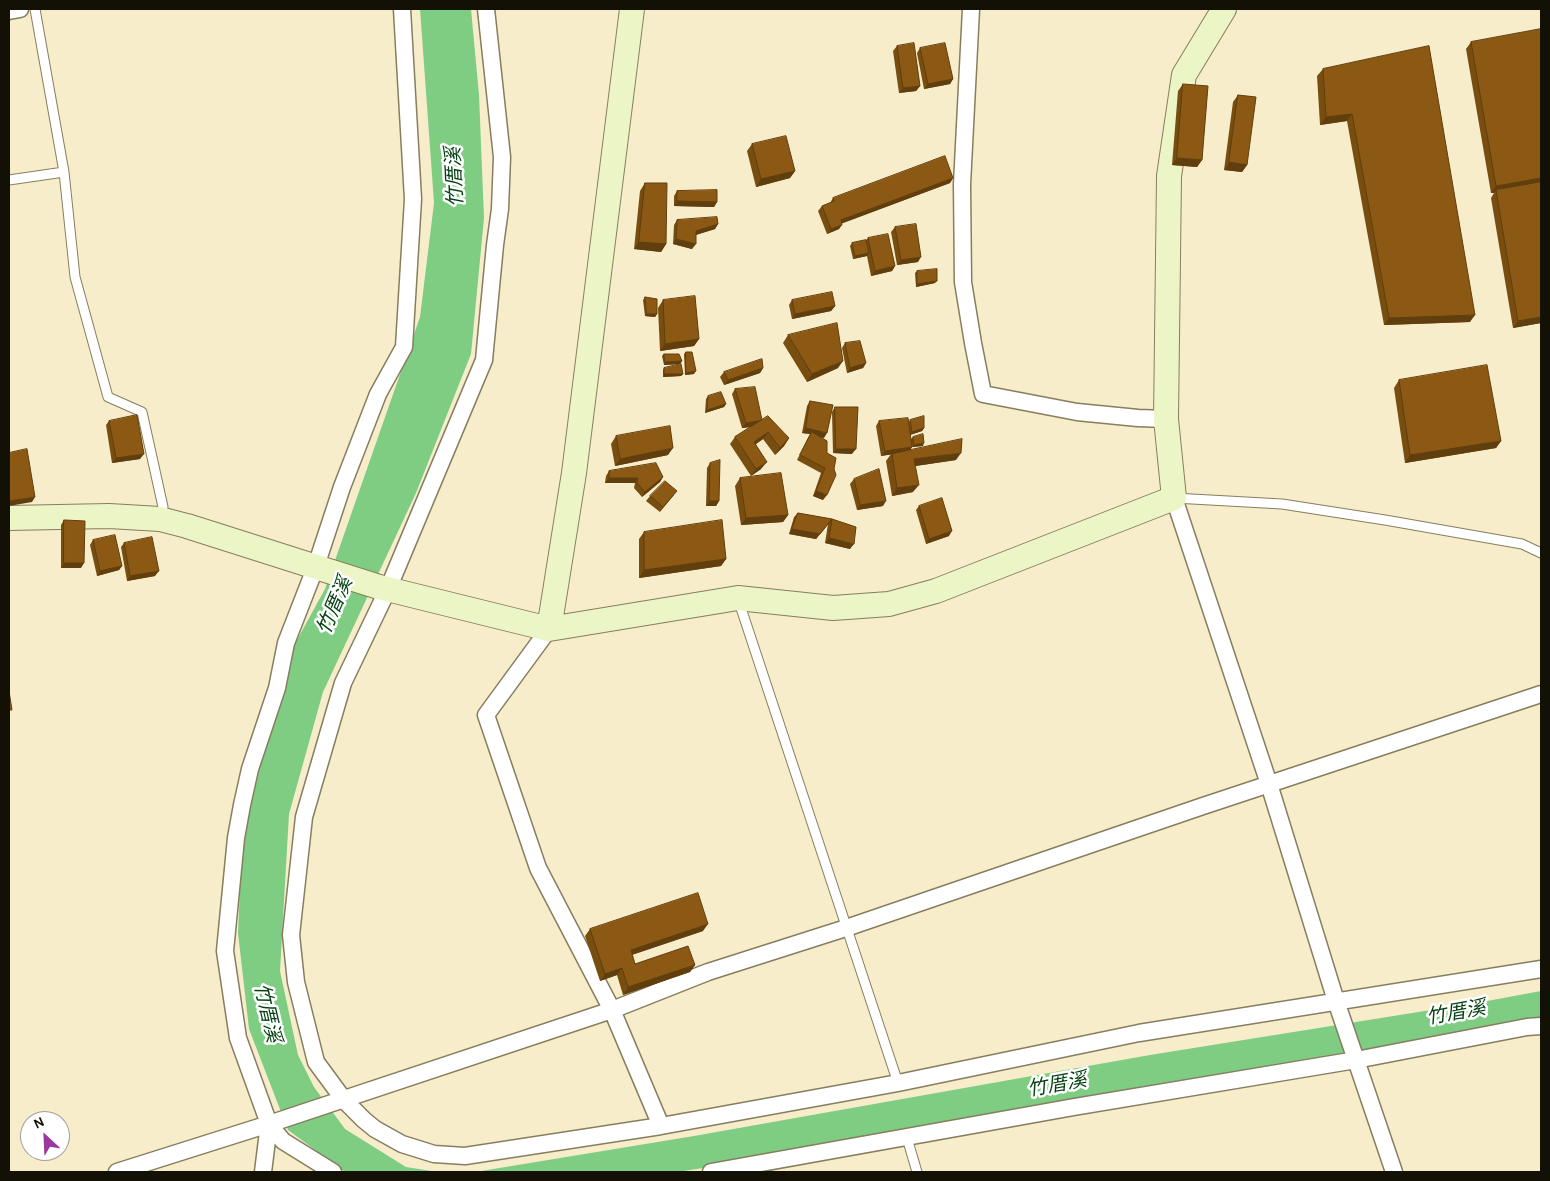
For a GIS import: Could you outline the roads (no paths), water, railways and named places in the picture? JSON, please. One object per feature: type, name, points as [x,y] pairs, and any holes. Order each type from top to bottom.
[{"type":"street","points":[[9,11],[20,9]]},
{"type":"street","points":[[333,1172],[283,1142],[269,1124],[238,1038],[226,951],[236,838],[250,769],[277,688],[286,643],[316,566],[342,487],[378,394],[404,347],[413,199],[402,9]]},
{"type":"street","points":[[486,9],[502,157],[500,209],[484,360],[343,683],[304,817],[291,935],[296,982],[316,1062],[344,1100],[364,1120],[387,1137],[418,1150],[452,1156],[465,1156],[661,1126],[898,1083],[1139,1033],[1336,1001],[1419,990],[1541,969]]},
{"type":"street","points":[[632,9],[574,473],[549,629],[486,714],[538,868],[612,1010],[661,1126]]},
{"type":"street","points":[[971,9],[962,184],[963,282],[972,343],[983,394],[1077,412],[1166,419]]},
{"type":"street","points":[[1224,9],[1184,75],[1169,176],[1166,419],[1174,498],[1269,784],[1336,1001],[1394,1172]]},
{"type":"street","points":[[9,518],[109,516],[160,519],[383,588],[549,629],[738,598],[833,608],[889,604],[936,591],[1174,498]]},
{"type":"street","points":[[117,1172],[344,1100],[612,1010],[708,972],[846,928],[1541,694]]},
{"type":"street","points":[[711,1172],[1541,1026]]},
{"type":"street","points":[[263,1172],[269,1124]]},
{"type":"lane","points":[[35,9],[64,172],[77,286],[108,397],[142,412],[163,507],[160,519]]},
{"type":"lane","points":[[9,180],[64,172]]},
{"type":"lane","points":[[1174,498],[1282,504],[1522,544],[1541,553]]},
{"type":"lane","points":[[738,598],[898,1083]]},
{"type":"lane","points":[[907,1138],[918,1172]]},
{"type":"water","name":"竹厝溪","points":[[420,9],[471,9],[479,95],[484,218],[471,354],[416,493],[323,692],[289,814],[280,971],[298,1055],[314,1087],[345,1129],[406,1167],[438,1172],[345,1172],[288,1130],[249,1029],[238,933],[243,821],[286,660],[325,589],[420,317],[434,203]]},
{"type":"water","name":"竹厝溪","points":[[1541,991],[1541,1029],[901,1138],[677,1172],[475,1172],[694,1136],[1150,1055]]}]
